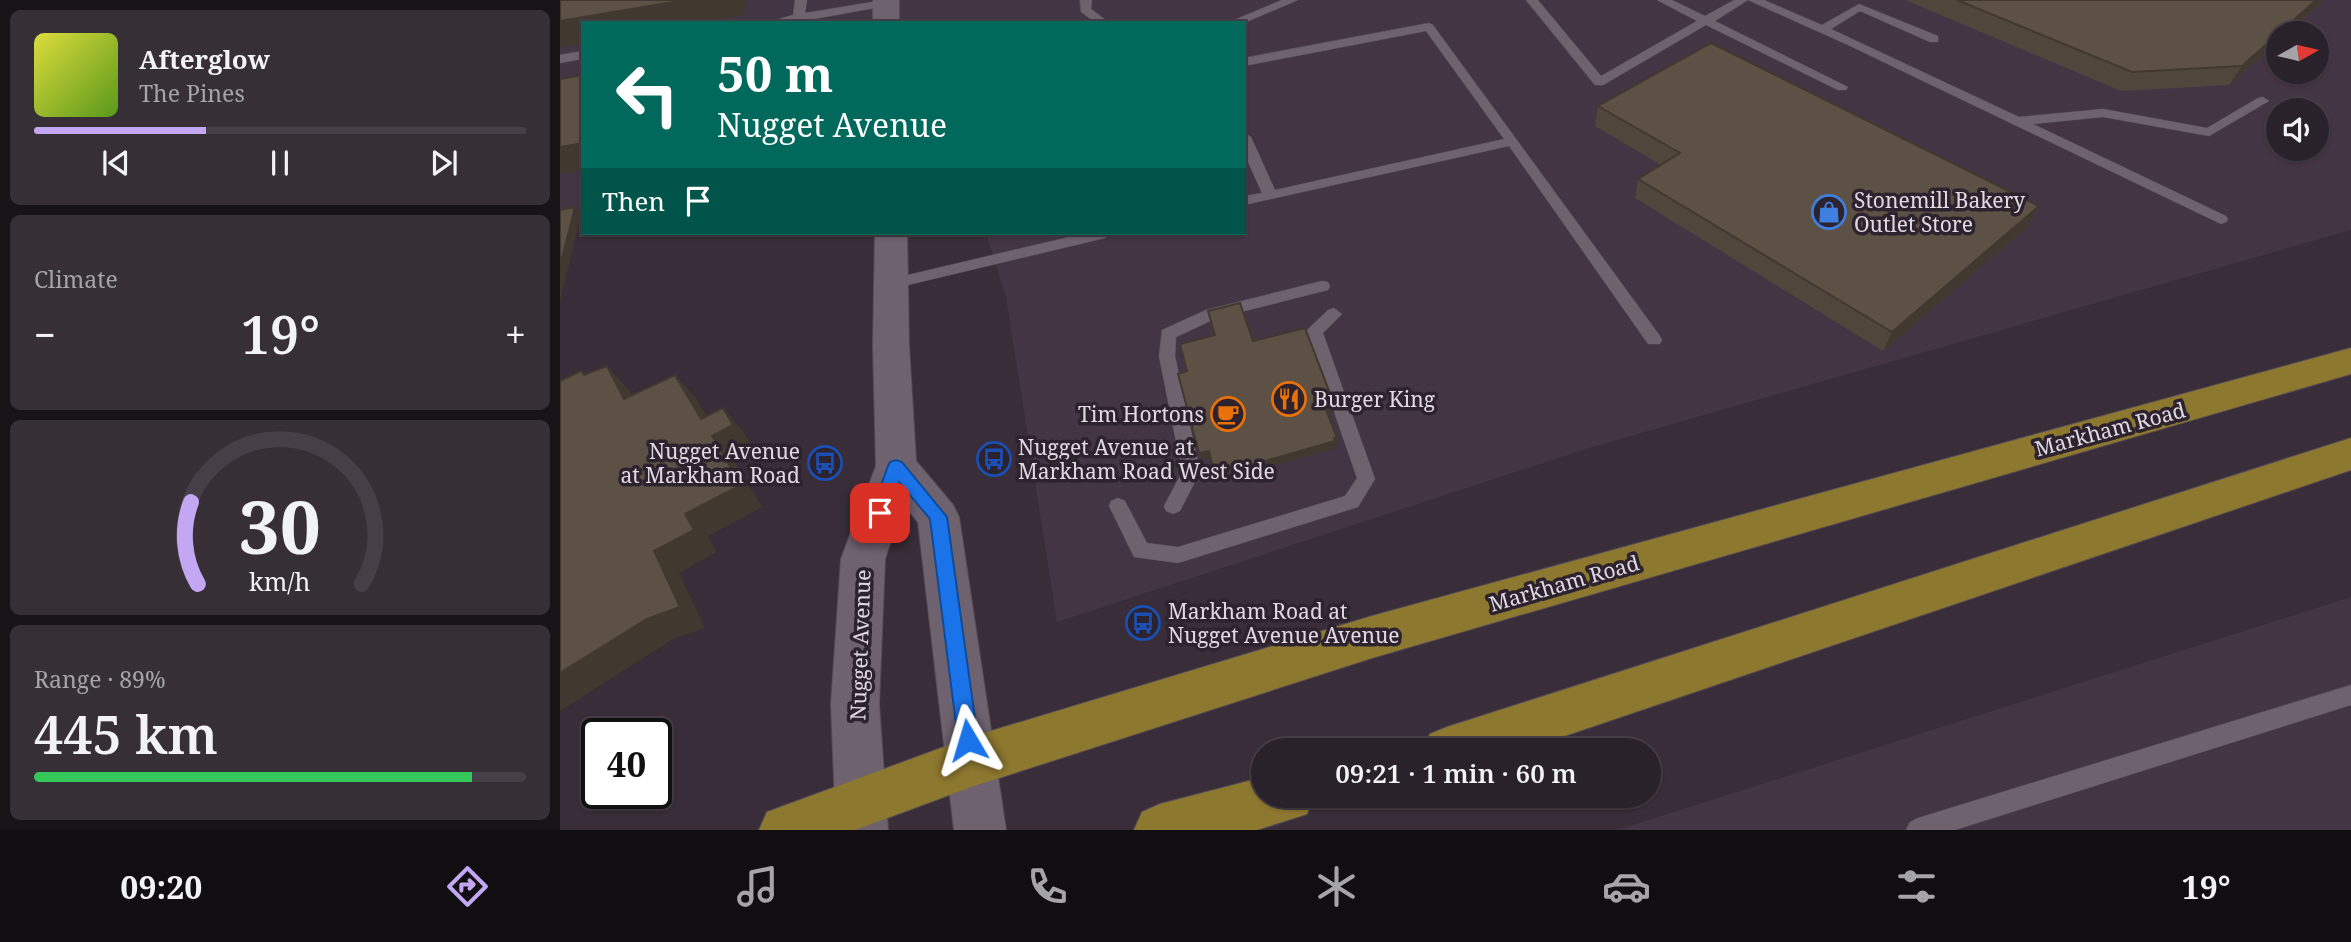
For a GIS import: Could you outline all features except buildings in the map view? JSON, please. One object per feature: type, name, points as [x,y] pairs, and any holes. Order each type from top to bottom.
[{"type":"main road","name":"Markham Road","points":[[785,830],[861,817],[971,762],[1372,637],[2351,361]]},
{"type":"main road","points":[[1487,738],[2351,454]]},
{"type":"main road","points":[[1160,830],[1251,806]]},
{"type":"street","name":"Nugget Avenue","points":[[861,817],[855,704],[863,559],[896,466],[891,235]]},
{"type":"street","points":[[896,466],[938,517],[980,830]]},
{"type":"lane","points":[[799,18],[801,0]]},
{"type":"lane","points":[[1086,0],[1085,10],[1101,21]]},
{"type":"lane","points":[[1238,21],[1292,0]]},
{"type":"lane","points":[[1532,0],[1599,82],[1742,0]]},
{"type":"lane","points":[[1663,0],[1842,87]]},
{"type":"lane","points":[[1754,0],[1823,29],[2221,219]]},
{"type":"lane","points":[[1823,29],[1859,7],[1934,39]]},
{"type":"lane","points":[[782,21],[886,8]]},
{"type":"lane","points":[[1246,62],[1429,27],[1654,340]]},
{"type":"lane","points":[[560,59],[581,55]]},
{"type":"lane","points":[[2019,121],[2103,113],[2209,132],[2263,101]]},
{"type":"lane","points":[[1246,141],[1270,195]]},
{"type":"lane","points":[[1246,201],[1512,141]]},
{"type":"lane","points":[[891,284],[1097,235]]},
{"type":"lane","points":[[1173,506],[1191,472],[1167,356],[1168,334],[1212,314],[1322,286]]},
{"type":"lane","points":[[1118,506],[1141,551],[1178,555],[1351,502],[1366,478],[1314,331],[1334,314]]},
{"type":"lane","points":[[1918,830],[2351,695]]},
{"type":"shaded area","points":[[560,0],[2351,0],[2351,230],[1589,448],[1057,622],[1006,297],[987,235],[1246,235],[1246,21],[581,21],[581,214],[560,219]]},
{"type":"shaded area","points":[[2351,597],[2351,830],[1617,830]]},
{"type":"place","name":"Stonemill Bakery Outlet Store","points":[[1829,212]]},
{"type":"place","name":"Burger King","points":[[1289,399]]},
{"type":"place","name":"Tim Hortons","points":[[1228,414]]},
{"type":"place","name":"Nugget Avenue at Markham Road West Side","points":[[994,459]]},
{"type":"place","name":"Nugget Avenue at Markham Road","points":[[825,463]]},
{"type":"place","name":"Markham Road at Nugget Avenue Avenue","points":[[1143,623]]},
{"type":"route","points":[[880,513],[896,466],[938,517],[968,740]]}]
